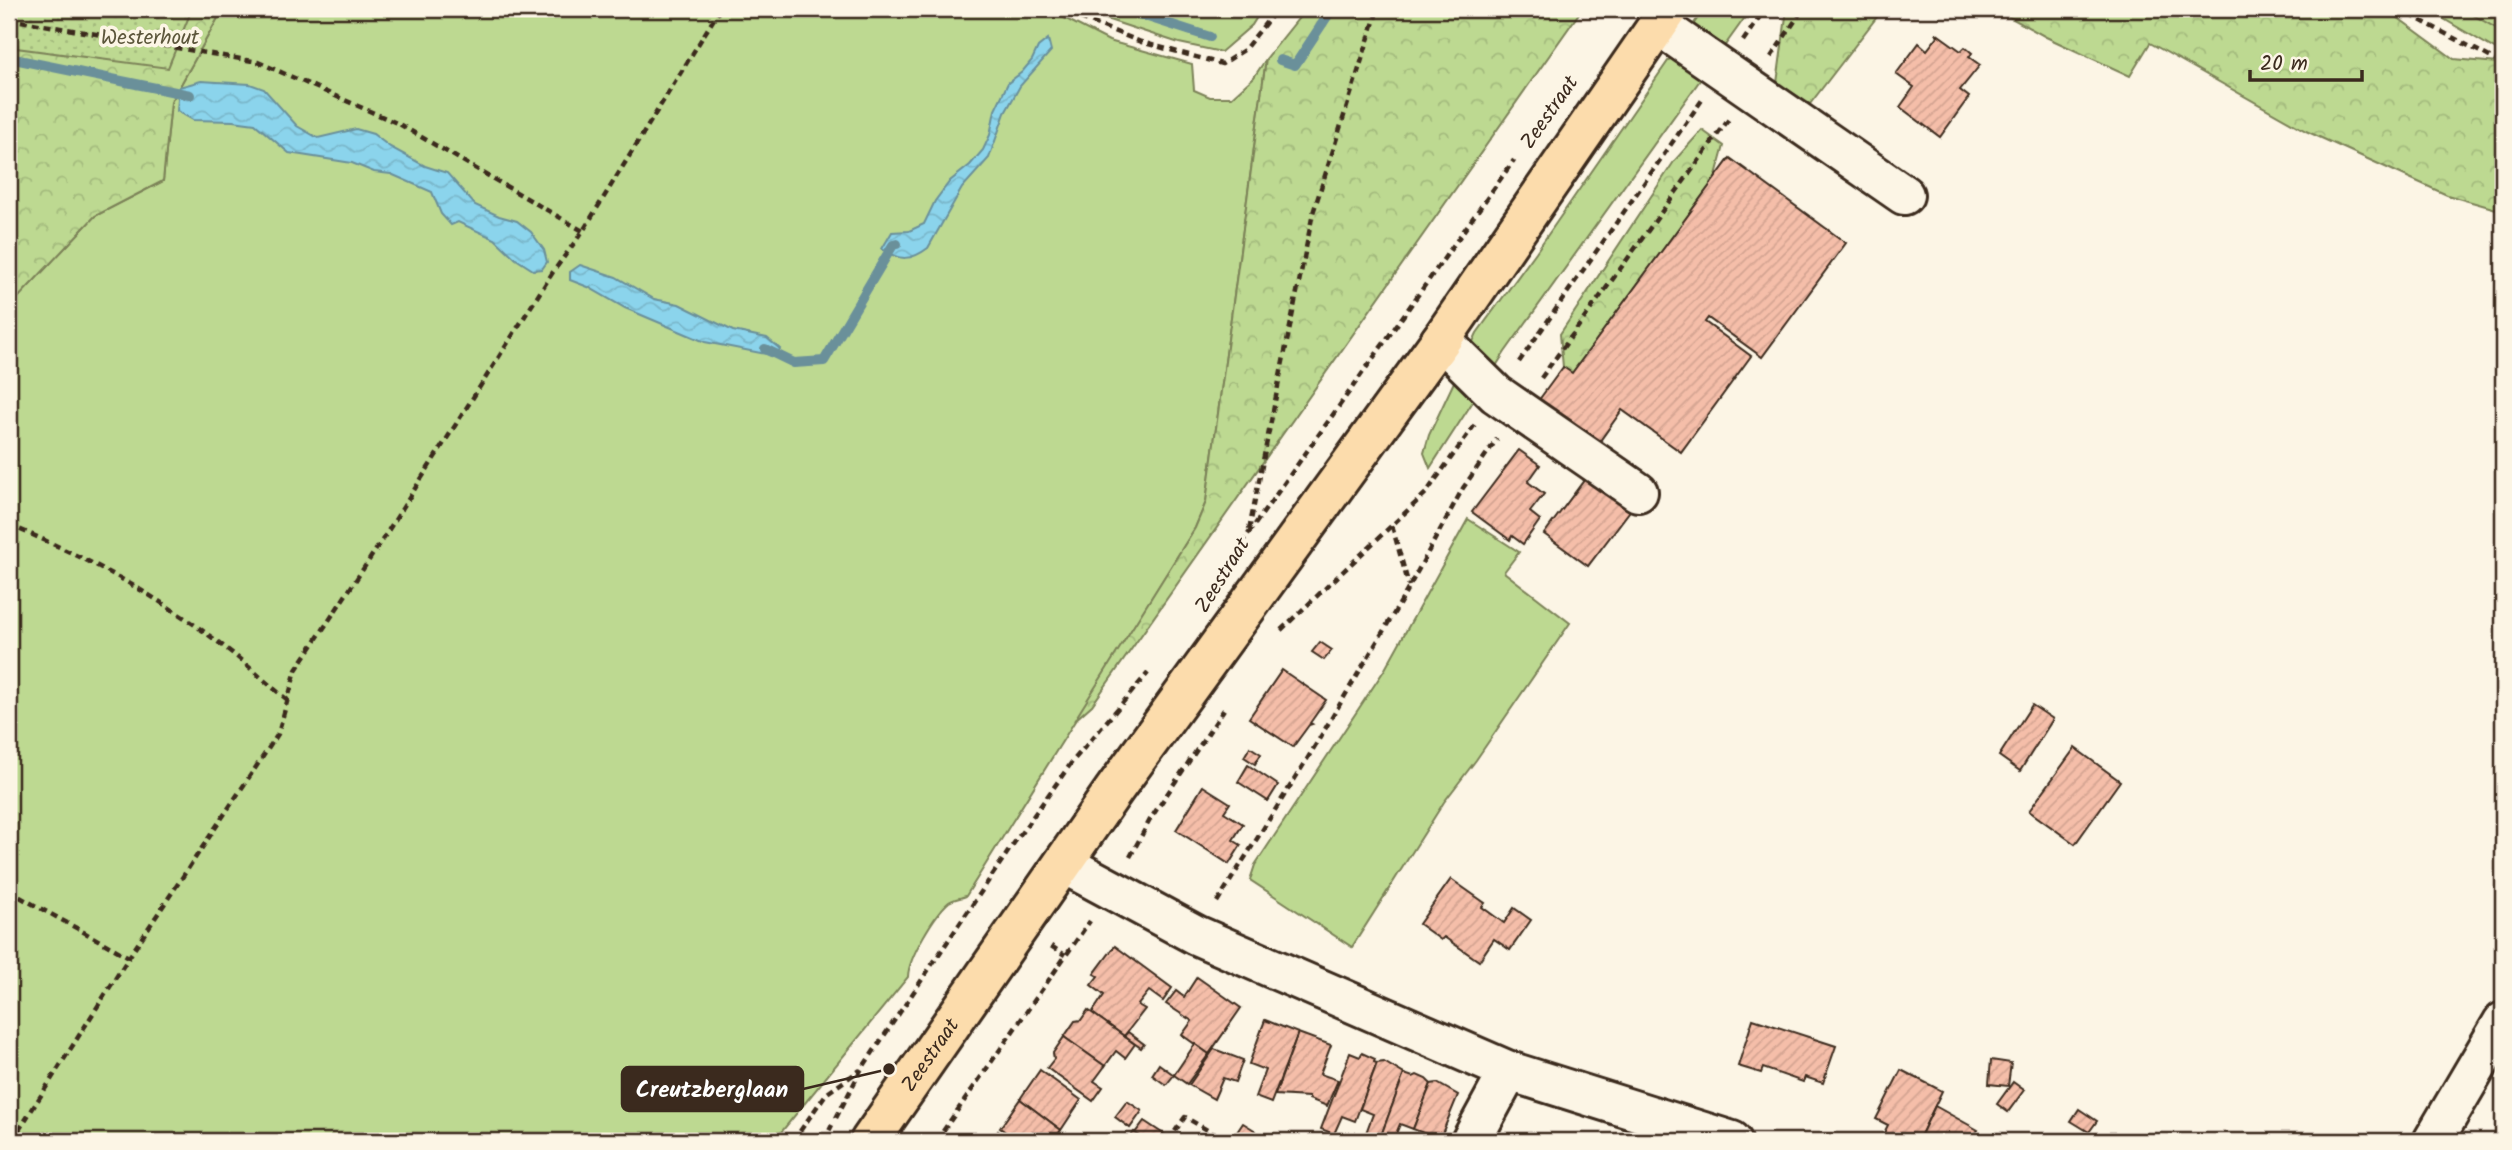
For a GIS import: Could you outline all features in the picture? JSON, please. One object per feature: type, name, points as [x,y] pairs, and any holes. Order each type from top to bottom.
[{"type":"main road","name":"Zeestraat","points":[[870,1141],[1114,790],[1441,340],[1664,17]]},
{"type":"street","points":[[1664,17],[1737,79],[1904,195]]},
{"type":"street","points":[[1441,340],[1507,402],[1637,492]]},
{"type":"street","points":[[1064,864],[1196,935],[1509,1071],[1731,1141]]},
{"type":"street","points":[[2433,1141],[2503,1022]]},
{"type":"street","points":[[1471,1141],[1509,1071]]},
{"type":"path","points":[[12,1141],[129,957],[278,734],[296,670],[553,272],[583,230],[720,9]]},
{"type":"path","points":[[1058,9],[1141,42],[1222,64],[1244,51],[1278,9]]},
{"type":"path","points":[[1249,533],[1312,213],[1378,9]]},
{"type":"path","points":[[1196,935],[1307,761],[1409,586],[1507,402],[1737,79],[1765,9]]},
{"type":"path","points":[[1279,632],[1426,493],[1507,402],[1737,79],[1803,9]]},
{"type":"path","points":[[2399,9],[2503,64]]},
{"type":"path","points":[[9,19],[258,62],[399,124],[583,230]]},
{"type":"path","name":"Zeestraat","points":[[1235,554],[1517,157]]},
{"type":"path","points":[[9,525],[65,548],[172,610],[227,649],[288,701]]},
{"type":"path","points":[[1392,526],[1409,586]]},
{"type":"path","points":[[824,1141],[860,1070],[1072,762],[1151,669]]},
{"type":"path","points":[[1151,818],[1233,697]]},
{"type":"path","points":[[9,891],[129,957]]},
{"type":"path","points":[[936,1141],[1111,891]]},
{"type":"path","points":[[793,1141],[825,1094],[860,1070]]},
{"type":"path","points":[[1168,1141],[1185,1117],[1226,1141]]},
{"type":"green space","points":[[9,9],[223,9],[171,102],[163,181],[95,216],[15,301],[9,303]]},
{"type":"green space","name":"Westerhout","points":[[9,9],[192,9],[168,68],[9,47]]},
{"type":"green space","points":[[223,9],[1068,9],[1060,16],[1109,41],[1192,64],[1194,90],[1210,97],[1232,97],[1254,77],[1266,59],[1206,502],[1195,528],[966,896],[949,902],[937,916],[917,948],[908,977],[774,1141],[9,1141],[9,303],[15,301],[95,216],[163,181],[171,102]]},
{"type":"green space","points":[[1093,9],[1262,9],[1252,25],[1221,52],[1179,43],[1103,18]]},
{"type":"green space","points":[[1306,9],[1582,9],[1092,705],[1074,721],[1195,528],[1206,502],[1266,59]]},
{"type":"green space","points":[[1704,9],[1751,9],[1505,352],[1430,468],[1424,453],[1429,435],[1477,333]]},
{"type":"green space","points":[[1787,9],[1883,9],[1810,104],[1777,83]]},
{"type":"green space","points":[[1995,9],[2386,9],[2454,59],[2498,63],[2503,69],[2503,211],[2447,195],[2306,131],[2150,43],[2130,76],[2046,37]]},
{"type":"green space","points":[[2427,9],[2494,9],[2503,16],[2503,54]]},
{"type":"green space","points":[[2462,9],[2503,9],[2503,32],[2466,11]]},
{"type":"green space","points":[[1702,130],[1724,146],[1715,179],[1572,373],[1563,367],[1560,334],[1675,160]]},
{"type":"green space","points":[[1468,519],[1519,552],[1504,572],[1570,623],[1444,802],[1352,947],[1250,880],[1255,865],[1385,669]]},
{"type":"water","points":[[1048,39],[1051,51],[1020,86],[1005,113],[989,158],[962,188],[928,248],[905,258],[894,256],[882,249],[892,232],[909,231],[924,224],[935,201],[950,181],[983,150],[990,135],[995,110],[1008,83],[1022,72],[1038,47]]},
{"type":"water","points":[[201,81],[250,84],[264,89],[297,126],[318,138],[356,129],[373,134],[390,147],[425,166],[447,173],[475,205],[517,221],[531,232],[544,250],[547,262],[542,269],[533,270],[516,259],[495,239],[458,222],[451,225],[441,214],[432,192],[391,174],[374,172],[352,163],[289,153],[255,124],[193,120],[177,111],[179,87]]},
{"type":"water","points":[[580,265],[616,277],[654,299],[679,304],[733,331],[767,338],[780,349],[776,356],[705,342],[625,308],[570,280],[570,272]]},
{"type":"building","points":[[1936,33],[1961,51],[1965,47],[1972,53],[1969,57],[1980,65],[1960,90],[1969,97],[1940,137],[1900,107],[1914,87],[1896,74],[1919,43],[1927,50],[1938,36]]},
{"type":"building","points":[[1730,158],[1846,243],[1762,357],[1708,318],[1705,322],[1751,356],[1681,452],[1622,410],[1592,452],[1533,408],[1563,367],[1572,373]]},
{"type":"building","points":[[1519,450],[1540,465],[1528,482],[1544,494],[1530,512],[1540,520],[1523,544],[1512,536],[1510,540],[1472,512]]},
{"type":"building","points":[[1588,475],[1632,508],[1588,566],[1544,534]]},
{"type":"building","points":[[1320,642],[1332,650],[1324,660],[1312,652]]},
{"type":"building","points":[[1282,670],[1326,700],[1310,723],[1312,724],[1293,747],[1249,718]]},
{"type":"building","points":[[2032,705],[2053,719],[2020,771],[1999,756]]},
{"type":"building","points":[[1250,747],[1261,754],[1255,764],[1244,757]]},
{"type":"building","points":[[2075,748],[2120,781],[2075,844],[2029,811]]},
{"type":"building","points":[[1248,765],[1278,785],[1268,801],[1238,782]]},
{"type":"building","points":[[1203,786],[1230,803],[1224,812],[1243,824],[1233,840],[1241,845],[1229,864],[1176,830]]},
{"type":"building","points":[[1451,879],[1485,903],[1482,907],[1504,923],[1514,908],[1531,920],[1510,950],[1494,939],[1479,961],[1419,924]]},
{"type":"building","points":[[1115,946],[1172,988],[1163,1001],[1149,991],[1138,1005],[1145,1009],[1124,1036],[1092,1013],[1104,995],[1091,985],[1098,976],[1094,974]]},
{"type":"building","points":[[1197,977],[1241,1008],[1209,1054],[1182,1035],[1192,1021],[1166,1004],[1176,991],[1184,997]]},
{"type":"building","points":[[1088,1010],[1135,1044],[1125,1058],[1116,1051],[1105,1066],[1064,1037],[1075,1021],[1081,1020]]},
{"type":"building","points":[[1753,1019],[1836,1046],[1823,1083],[1805,1077],[1803,1082],[1763,1068],[1761,1073],[1738,1066]]},
{"type":"building","points":[[1265,1020],[1298,1033],[1271,1103],[1255,1097],[1265,1070],[1249,1064]]},
{"type":"building","points":[[1128,1032],[1144,1044],[1141,1048],[1124,1036]]},
{"type":"building","points":[[1298,1033],[1331,1045],[1320,1074],[1338,1080],[1327,1106],[1309,1097],[1275,1095]]},
{"type":"building","points":[[1064,1037],[1105,1066],[1094,1081],[1103,1087],[1093,1101],[1047,1068]]},
{"type":"building","points":[[1195,1044],[1209,1054],[1187,1084],[1174,1075]]},
{"type":"building","points":[[1214,1049],[1243,1060],[1235,1082],[1223,1078],[1214,1099],[1189,1085]]},
{"type":"building","points":[[1350,1053],[1360,1057],[1362,1053],[1375,1059],[1374,1062],[1377,1063],[1355,1121],[1342,1116],[1334,1134],[1321,1129]]},
{"type":"building","points":[[1991,1060],[2011,1063],[2008,1086],[1989,1084]]},
{"type":"building","points":[[1384,1062],[1404,1074],[1379,1141],[1363,1141],[1373,1114],[1360,1109],[1377,1063]]},
{"type":"building","points":[[1159,1064],[1174,1075],[1166,1085],[1152,1075]]},
{"type":"building","points":[[1040,1070],[1081,1100],[1061,1130],[1020,1099]]},
{"type":"building","points":[[1901,1070],[1942,1091],[1918,1141],[1880,1141],[1888,1125],[1876,1119]]},
{"type":"building","points":[[1404,1074],[1413,1077],[1417,1075],[1431,1084],[1413,1129],[1400,1124],[1393,1141],[1379,1141]]},
{"type":"building","points":[[2013,1082],[2024,1090],[2008,1112],[1997,1104]]},
{"type":"building","points":[[1437,1083],[1458,1095],[1439,1141],[1422,1141],[1426,1134],[1413,1129],[1431,1084]]},
{"type":"building","points":[[1020,1099],[1061,1130],[1053,1141],[1018,1141],[1000,1128]]},
{"type":"building","points":[[1127,1101],[1142,1111],[1130,1128],[1115,1117]]},
{"type":"building","points":[[1935,1106],[1978,1130],[1970,1141],[1918,1141]]},
{"type":"building","points":[[2079,1109],[2097,1121],[2089,1132],[2071,1121]]},
{"type":"building","points":[[1144,1121],[1165,1135],[1160,1141],[1148,1141],[1135,1133]]},
{"type":"building","points":[[1243,1123],[1256,1131],[1250,1141],[1233,1138]]},
{"type":"building","points":[[998,1131],[1011,1141],[991,1141]]},
{"type":"building","points":[[1135,1133],[1148,1141],[1127,1141]]},
{"type":"waterway","points":[[1123,9],[1210,37]]},
{"type":"waterway","points":[[1280,60],[1295,65],[1332,9]]},
{"type":"waterway","points":[[9,58],[190,95]]},
{"type":"waterway","points":[[765,349],[794,363],[824,361],[893,245],[897,244]]},
{"type":"place","name":"Creutzberglaan","points":[[889,1069]]}]
